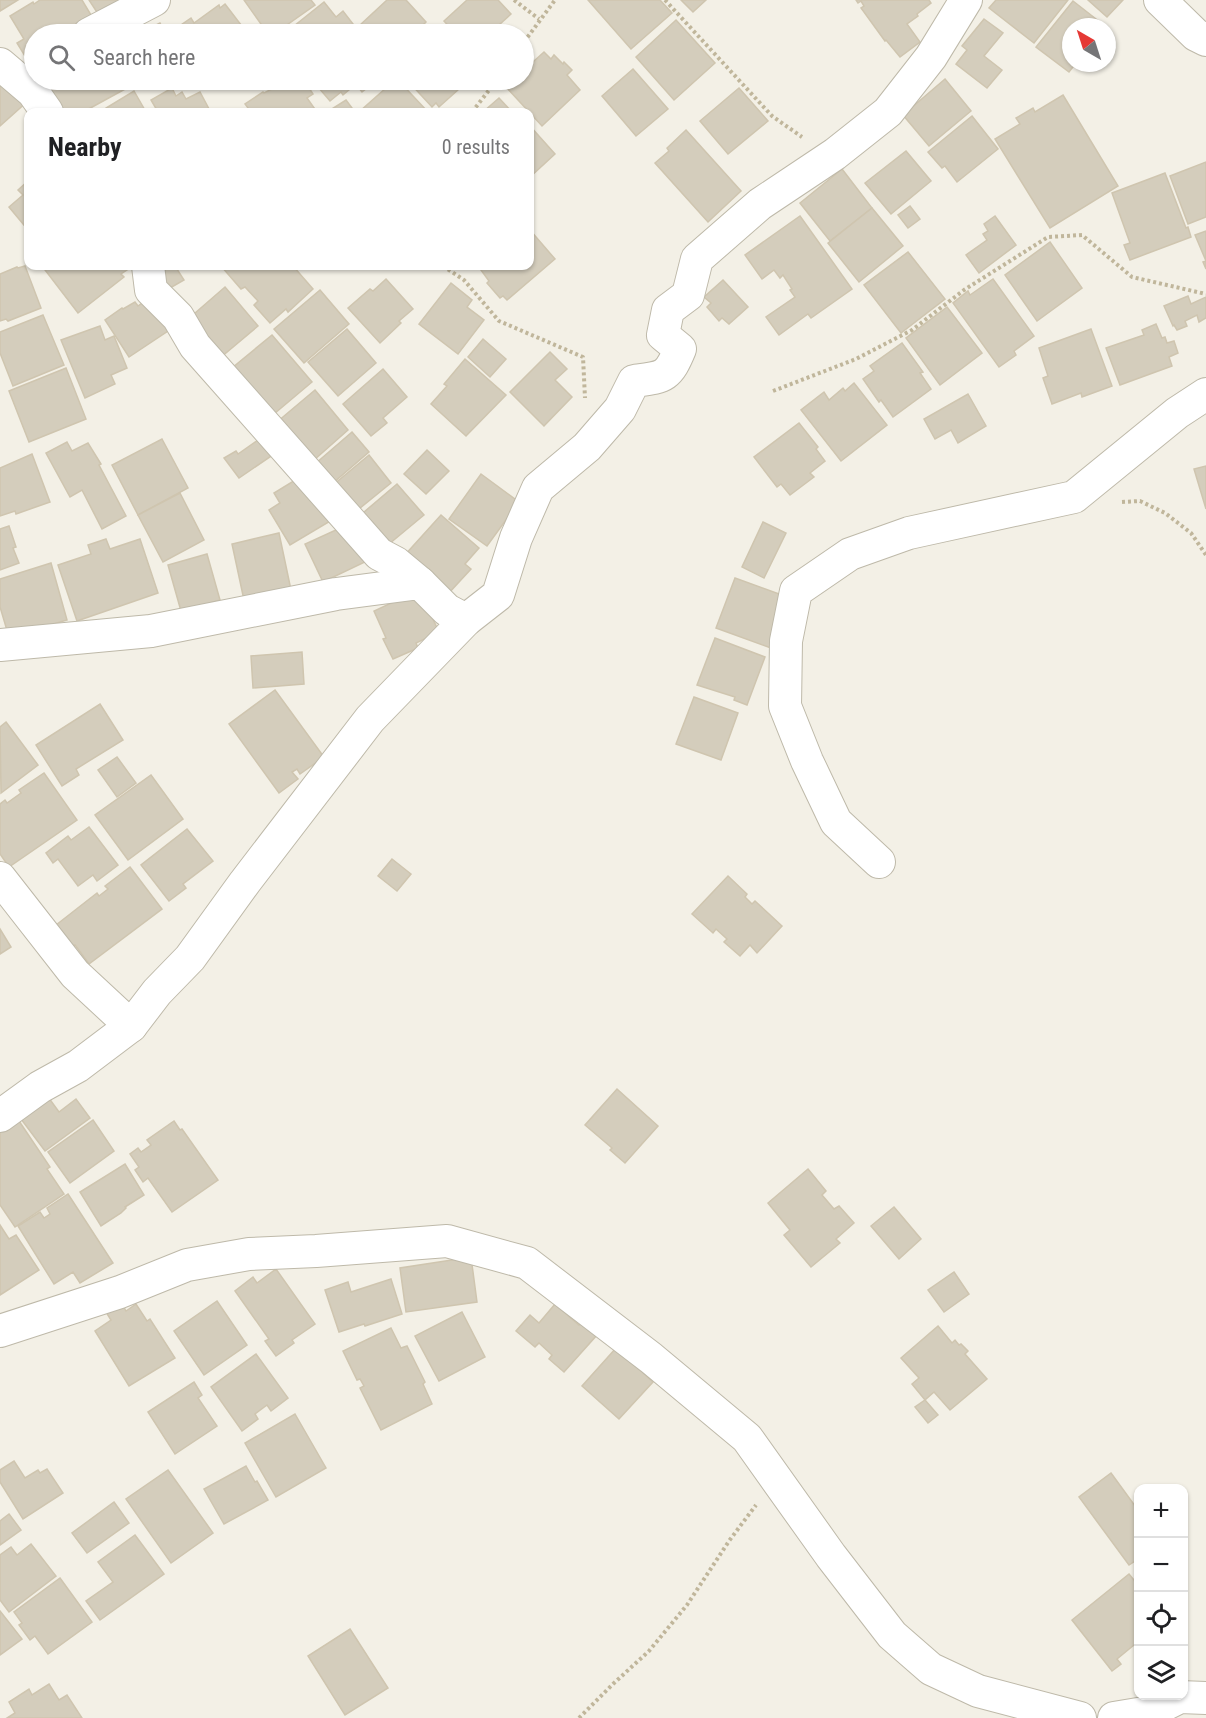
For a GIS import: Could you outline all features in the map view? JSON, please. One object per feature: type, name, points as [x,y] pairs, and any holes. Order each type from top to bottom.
[{"type":"street","points":[[108,24],[154,0]]},
{"type":"street","points":[[0,1116],[40,1087],[78,1066],[131,1026],[157,992],[190,958],[265,855],[370,719],[466,620],[498,595],[516,538],[538,489],[587,447],[620,409],[634,381],[659,377],[672,367],[680,349],[663,335],[668,310],[688,295],[697,259],[760,204],[835,154],[888,112],[931,57],[966,0]]},
{"type":"street","points":[[1160,0],[1196,35],[1206,40]]},
{"type":"street","points":[[0,56],[24,65]]},
{"type":"street","points":[[0,64],[24,84]]},
{"type":"street","points":[[31,90],[44,108]]},
{"type":"street","points":[[148,270],[151,290],[178,317],[195,346],[379,554],[396,563],[447,610],[466,620]]},
{"type":"street","points":[[879,862],[836,822],[807,761],[785,705],[786,641],[796,591],[850,554],[909,532],[1074,497],[1177,413],[1206,394]]},
{"type":"street","points":[[0,645],[151,631],[336,594],[420,583]]},
{"type":"street","points":[[0,878],[75,974],[131,1026]]},
{"type":"street","points":[[0,1331],[120,1292],[187,1265],[249,1254],[447,1241],[527,1263],[651,1358],[747,1438],[831,1556],[892,1635],[931,1669],[978,1691],[1080,1718]]},
{"type":"street","points":[[1114,1718],[1150,1712],[1180,1697],[1206,1698]]},
{"type":"path","points":[[514,0],[539,19]]},
{"type":"path","points":[[534,27],[555,0]]},
{"type":"path","points":[[665,0],[772,116],[807,141],[835,154]]},
{"type":"path","points":[[475,108],[489,90]]},
{"type":"path","points":[[773,391],[856,359],[912,330],[964,290],[1048,237],[1082,235],[1132,277],[1206,294]]},
{"type":"path","points":[[449,270],[464,280],[499,321],[583,357],[587,447]]},
{"type":"path","points":[[1074,497],[1099,503],[1140,501],[1165,513],[1191,533],[1206,555]]},
{"type":"path","points":[[579,1718],[657,1642],[687,1605],[729,1540],[775,1478]]},
{"type":"building","points":[[0,0],[18,0],[0,11]]},
{"type":"building","points":[[40,0],[82,0],[96,24],[24,24],[24,39],[10,16],[33,2],[34,4]]},
{"type":"building","points":[[89,0],[139,0],[104,23]]},
{"type":"building","points":[[244,0],[311,0],[315,5],[288,24],[261,24]]},
{"type":"building","points":[[387,0],[406,0],[426,22],[424,24],[361,24]]},
{"type":"building","points":[[467,0],[498,0],[511,14],[500,24],[447,24],[444,21]]},
{"type":"building","points":[[588,0],[660,0],[672,13],[631,49]]},
{"type":"building","points":[[681,0],[706,0],[693,12]]},
{"type":"building","points":[[856,0],[929,0],[931,3],[907,24],[920,42],[900,57],[861,8],[864,6],[861,1],[858,3]]},
{"type":"building","points":[[996,0],[1068,0],[1034,43],[989,8]]},
{"type":"building","points":[[1088,0],[1123,0],[1107,17]]},
{"type":"building","points":[[1073,1],[1095,18],[1062,18],[1062,67],[1036,47]]},
{"type":"building","points":[[324,2],[336,17],[343,11],[353,24],[296,24]]},
{"type":"building","points":[[225,4],[240,24],[182,24],[191,18],[194,23],[219,5],[220,8]]},
{"type":"building","points":[[984,19],[1003,33],[984,56],[1002,70],[987,88],[956,64],[967,50],[962,46]]},
{"type":"building","points":[[676,20],[715,63],[674,100],[636,57]]},
{"type":"building","points":[[24,39],[24,54],[17,43]]},
{"type":"building","points":[[544,52],[551,59],[554,55],[572,70],[567,75],[580,90],[542,126],[534,117],[534,108],[525,108],[509,90],[534,90],[534,61]]},
{"type":"building","points":[[0,69],[28,101],[0,126]]},
{"type":"building","points":[[633,69],[668,109],[636,136],[602,96]]},
{"type":"building","points":[[945,79],[971,111],[929,146],[903,115]]},
{"type":"building","points":[[739,88],[768,121],[728,154],[700,121]]},
{"type":"building","points":[[123,90],[90,108],[55,108],[50,91]]},
{"type":"building","points":[[168,90],[173,90],[176,96],[182,92],[186,99],[200,92],[208,108],[156,108],[151,100]]},
{"type":"building","points":[[270,90],[310,90],[313,94],[307,98],[314,108],[248,108],[245,104]]},
{"type":"building","points":[[321,90],[349,90],[343,95],[341,92],[330,101]]},
{"type":"building","points":[[384,90],[407,90],[424,108],[364,108]]},
{"type":"building","points":[[416,90],[458,90],[439,107],[436,103],[432,107]]},
{"type":"building","points":[[134,91],[144,108],[106,108]]},
{"type":"building","points":[[1063,95],[1118,186],[1050,228],[995,139],[1020,124],[1016,118],[1033,108],[1035,112]]},
{"type":"building","points":[[499,98],[508,108],[488,108]]},
{"type":"building","points":[[346,100],[352,108],[333,108]]},
{"type":"building","points":[[972,116],[998,149],[957,182],[945,166],[942,168],[928,152]]},
{"type":"building","points":[[534,130],[555,154],[534,173]]},
{"type":"building","points":[[686,130],[741,191],[708,222],[655,163],[669,151],[667,148]]},
{"type":"building","points":[[906,151],[931,181],[891,214],[865,183]]},
{"type":"building","points":[[1206,162],[1206,217],[1188,224],[1170,176]]},
{"type":"building","points":[[842,169],[872,208],[830,241],[800,203]]},
{"type":"building","points":[[1165,173],[1191,237],[1130,260],[1124,245],[1130,243],[1112,193]]},
{"type":"building","points":[[24,185],[24,225],[9,207],[23,195],[18,190]]},
{"type":"building","points":[[910,206],[920,219],[908,228],[898,215]]},
{"type":"building","points":[[872,208],[903,246],[859,282],[828,243]]},
{"type":"building","points":[[800,216],[852,289],[811,318],[808,314],[779,335],[766,317],[795,297],[790,290],[792,289],[783,275],[780,278],[774,270],[762,279],[745,255]]},
{"type":"building","points":[[995,216],[1016,245],[979,273],[966,255],[987,240],[983,234],[988,231],[984,224]]},
{"type":"building","points":[[1206,231],[1206,261],[1195,235]]},
{"type":"building","points":[[534,235],[555,259],[507,300],[503,296],[500,298],[487,283],[489,281],[481,270],[534,270]]},
{"type":"building","points":[[1050,242],[1082,288],[1037,321],[1005,275]]},
{"type":"building","points":[[908,252],[945,299],[901,333],[864,285]]},
{"type":"building","points":[[24,266],[24,270],[27,270],[41,308],[8,321],[6,319],[0,321],[0,274]]},
{"type":"building","points":[[45,270],[127,270],[121,274],[124,277],[78,313]]},
{"type":"building","points":[[158,270],[178,270],[184,280],[163,292]]},
{"type":"building","points":[[224,270],[296,270],[313,289],[288,312],[286,309],[270,323],[254,305],[258,301],[245,287],[241,289]]},
{"type":"building","points":[[386,279],[413,309],[380,343],[348,308]]},
{"type":"building","points":[[993,279],[1034,336],[1014,351],[1016,355],[999,367],[953,303],[968,291],[970,295]]},
{"type":"building","points":[[723,280],[748,307],[729,324],[722,318],[719,321],[707,307],[711,303],[704,297]]},
{"type":"building","points":[[451,283],[472,300],[467,307],[484,320],[458,354],[419,324]]},
{"type":"building","points":[[225,287],[258,326],[220,358],[187,320]]},
{"type":"building","points":[[320,290],[349,324],[304,363],[274,329]]},
{"type":"building","points":[[1188,296],[1191,304],[1206,297],[1206,318],[1199,322],[1197,315],[1185,321],[1187,326],[1177,330],[1164,306]]},
{"type":"building","points":[[150,297],[171,329],[129,357],[105,320],[122,308],[135,302],[138,306]]},
{"type":"building","points":[[947,307],[982,353],[940,385],[906,338]]},
{"type":"building","points":[[43,315],[64,365],[13,386],[0,353],[0,332]]},
{"type":"building","points":[[1156,324],[1162,338],[1165,337],[1167,343],[1174,341],[1178,353],[1169,357],[1172,366],[1120,385],[1106,348],[1144,335],[1142,330]]},
{"type":"building","points":[[100,326],[105,340],[114,336],[127,368],[111,375],[115,384],[85,398],[61,340]]},
{"type":"building","points":[[347,329],[376,363],[338,396],[308,362]]},
{"type":"building","points":[[1091,329],[1112,386],[1082,397],[1081,393],[1052,404],[1043,378],[1048,376],[1039,348]]},
{"type":"building","points":[[272,335],[312,382],[268,419],[227,372]]},
{"type":"building","points":[[483,339],[506,359],[490,377],[468,357]]},
{"type":"building","points":[[902,343],[923,372],[920,373],[931,389],[893,417],[863,379],[874,371],[870,366]]},
{"type":"building","points":[[550,352],[567,369],[555,380],[572,397],[544,426],[510,392]]},
{"type":"building","points":[[465,359],[506,395],[466,436],[431,404],[447,386],[444,384]]},
{"type":"building","points":[[66,368],[86,419],[29,442],[9,391]]},
{"type":"building","points":[[383,369],[407,397],[383,418],[387,423],[371,436],[343,404]]},
{"type":"building","points":[[854,383],[887,425],[841,461],[801,410],[824,392],[829,400],[843,388],[845,391]]},
{"type":"building","points":[[315,390],[348,430],[305,468],[271,427]]},
{"type":"building","points":[[968,394],[986,426],[958,443],[951,430],[935,439],[924,419]]},
{"type":"building","points":[[799,423],[818,447],[816,449],[825,461],[810,473],[814,477],[790,495],[781,484],[777,487],[754,457]]},
{"type":"building","points":[[352,432],[369,452],[325,490],[308,470]]},
{"type":"building","points":[[268,433],[280,450],[239,478],[224,458],[236,451],[238,454]]},
{"type":"building","points":[[162,439],[188,488],[138,515],[112,465]]},
{"type":"building","points":[[67,442],[72,451],[88,443],[101,464],[99,465],[126,516],[102,529],[82,490],[70,497],[46,453]]},
{"type":"building","points":[[427,450],[449,471],[426,494],[404,474]]},
{"type":"building","points":[[32,454],[50,502],[16,514],[15,511],[0,516],[0,468]]},
{"type":"building","points":[[369,455],[391,483],[349,517],[327,490]]},
{"type":"building","points":[[1206,466],[1206,509],[1194,469]]},
{"type":"building","points":[[305,474],[332,520],[290,545],[269,510],[280,503],[274,493]]},
{"type":"building","points":[[481,474],[519,502],[487,546],[449,519]]},
{"type":"building","points":[[397,484],[424,515],[383,549],[357,518]]},
{"type":"building","points":[[180,493],[204,540],[163,562],[138,515]]},
{"type":"building","points":[[441,515],[479,548],[465,564],[471,569],[448,594],[404,556]]},
{"type":"building","points":[[763,522],[786,533],[764,578],[742,567]]},
{"type":"building","points":[[349,524],[367,561],[323,582],[305,544]]},
{"type":"building","points":[[9,526],[16,547],[13,548],[19,563],[0,570],[0,529]]},
{"type":"building","points":[[279,533],[291,590],[244,600],[232,544]]},
{"type":"building","points":[[106,539],[110,549],[140,539],[158,593],[77,621],[58,565],[91,554],[88,545]]},
{"type":"building","points":[[207,554],[220,600],[181,611],[168,565]]},
{"type":"building","points":[[51,563],[67,620],[9,637],[0,607],[0,579]]},
{"type":"building","points":[[735,578],[790,598],[771,648],[716,628]]},
{"type":"building","points":[[419,590],[439,632],[416,643],[418,648],[393,659],[383,639],[386,638],[374,611]]},
{"type":"building","points":[[715,638],[765,657],[747,705],[734,700],[735,697],[697,685]]},
{"type":"building","points":[[302,652],[304,684],[253,688],[251,656]]},
{"type":"building","points":[[275,690],[324,757],[300,774],[297,769],[292,772],[298,779],[279,793],[229,724]]},
{"type":"building","points":[[694,697],[738,713],[721,760],[676,744]]},
{"type":"building","points":[[100,704],[123,740],[76,769],[79,775],[62,786],[36,745]]},
{"type":"building","points":[[6,722],[38,765],[1,793],[0,727]]},
{"type":"building","points":[[117,757],[136,783],[117,797],[98,770]]},
{"type":"building","points":[[44,773],[77,820],[9,867],[0,854],[0,804],[5,800],[7,803],[21,793],[19,790]]},
{"type":"building","points":[[151,775],[183,819],[128,860],[95,815]]},
{"type":"building","points":[[89,827],[118,865],[97,881],[93,875],[78,886],[58,859],[53,863],[46,853],[68,836],[71,840]]},
{"type":"building","points":[[187,829],[213,861],[183,884],[186,888],[169,901],[141,865]]},
{"type":"building","points":[[392,859],[411,874],[397,891],[378,876]]},
{"type":"building","points":[[130,867],[162,909],[89,964],[56,925],[97,893],[99,896],[108,889],[105,886]]},
{"type":"building","points":[[728,876],[747,894],[745,897],[752,904],[755,901],[782,926],[757,953],[750,945],[740,956],[724,942],[727,939],[716,929],[713,933],[692,914]]},
{"type":"building","points":[[0,929],[11,947],[0,954]]},
{"type":"building","points":[[617,1089],[658,1126],[625,1163],[610,1150],[612,1148],[585,1125]]},
{"type":"building","points":[[43,1090],[59,1112],[76,1099],[90,1118],[45,1151],[21,1119]]},
{"type":"building","points":[[17,1118],[50,1167],[47,1169],[64,1194],[15,1227],[0,1205],[0,1130]]},
{"type":"building","points":[[93,1120],[114,1151],[70,1183],[48,1152]]},
{"type":"building","points":[[174,1121],[218,1180],[172,1212],[148,1178],[143,1182],[135,1170],[139,1167],[130,1154],[138,1148],[141,1152],[151,1145],[147,1140]]},
{"type":"building","points":[[125,1164],[144,1195],[101,1226],[80,1192]]},
{"type":"building","points":[[808,1169],[826,1191],[822,1195],[834,1209],[839,1206],[854,1223],[836,1239],[840,1243],[811,1267],[784,1235],[790,1230],[768,1203]]},
{"type":"building","points":[[68,1194],[113,1263],[80,1283],[73,1272],[54,1284],[18,1226],[40,1212],[44,1218],[50,1214],[47,1208]]},
{"type":"building","points":[[894,1207],[921,1239],[899,1259],[871,1226]]},
{"type":"building","points":[[0,1225],[9,1239],[16,1235],[39,1270],[0,1295]]},
{"type":"building","points":[[471,1257],[477,1302],[406,1312],[400,1268]]},
{"type":"building","points":[[276,1269],[315,1324],[292,1340],[294,1343],[276,1356],[265,1341],[269,1339],[235,1291],[253,1277],[257,1283]]},
{"type":"building","points":[[954,1272],[969,1294],[944,1312],[928,1290]]},
{"type":"building","points":[[391,1279],[402,1314],[339,1332],[325,1290],[348,1282],[351,1292]]},
{"type":"building","points":[[217,1301],[247,1345],[204,1375],[174,1331]]},
{"type":"building","points":[[121,1302],[126,1311],[136,1304],[147,1321],[150,1319],[175,1358],[129,1386],[95,1331],[111,1320],[106,1312]]},
{"type":"building","points":[[555,1304],[579,1325],[581,1322],[597,1335],[564,1372],[549,1359],[552,1355],[539,1343],[535,1347],[516,1331],[530,1315],[539,1323]]},
{"type":"building","points":[[462,1312],[485,1357],[439,1381],[415,1336]]},
{"type":"building","points":[[938,1326],[952,1343],[955,1340],[968,1351],[965,1354],[987,1379],[950,1410],[934,1392],[925,1400],[912,1384],[919,1378],[901,1358]]},
{"type":"building","points":[[391,1328],[401,1348],[407,1346],[425,1382],[423,1384],[432,1404],[381,1430],[360,1388],[364,1386],[360,1379],[357,1380],[343,1351]]},
{"type":"building","points":[[616,1348],[653,1382],[619,1419],[582,1386]]},
{"type":"building","points":[[256,1354],[288,1398],[271,1411],[267,1405],[255,1414],[258,1419],[242,1431],[211,1387]]},
{"type":"building","points":[[194,1382],[202,1395],[198,1398],[217,1426],[175,1454],[148,1412]]},
{"type":"building","points":[[925,1400],[938,1415],[928,1423],[915,1407]]},
{"type":"building","points":[[295,1414],[326,1468],[276,1497],[245,1443]]},
{"type":"building","points":[[14,1461],[25,1478],[38,1470],[40,1473],[47,1469],[63,1493],[23,1519],[0,1482],[0,1470]]},
{"type":"building","points":[[246,1466],[268,1500],[224,1524],[204,1489]]},
{"type":"building","points":[[168,1470],[213,1533],[171,1563],[126,1499]]},
{"type":"building","points":[[1111,1473],[1134,1505],[1134,1562],[1129,1565],[1079,1497]]},
{"type":"building","points":[[114,1502],[129,1523],[87,1553],[72,1533]]},
{"type":"building","points":[[9,1514],[21,1530],[0,1545],[0,1521]]},
{"type":"building","points":[[135,1535],[164,1574],[100,1620],[86,1601],[113,1582],[98,1562]]},
{"type":"building","points":[[31,1544],[56,1576],[9,1612],[0,1600],[0,1555],[11,1547],[17,1555]]},
{"type":"building","points":[[1129,1574],[1134,1580],[1134,1645],[1117,1659],[1121,1664],[1112,1671],[1072,1620]]},
{"type":"building","points":[[60,1578],[92,1622],[48,1654],[35,1636],[30,1640],[19,1625],[22,1623],[14,1612]]},
{"type":"building","points":[[0,1611],[22,1639],[0,1655]]},
{"type":"building","points":[[350,1629],[388,1688],[345,1715],[308,1656]]},
{"type":"building","points":[[49,1684],[59,1700],[67,1695],[82,1718],[7,1718],[15,1713],[9,1702],[29,1689],[32,1695]]}]
